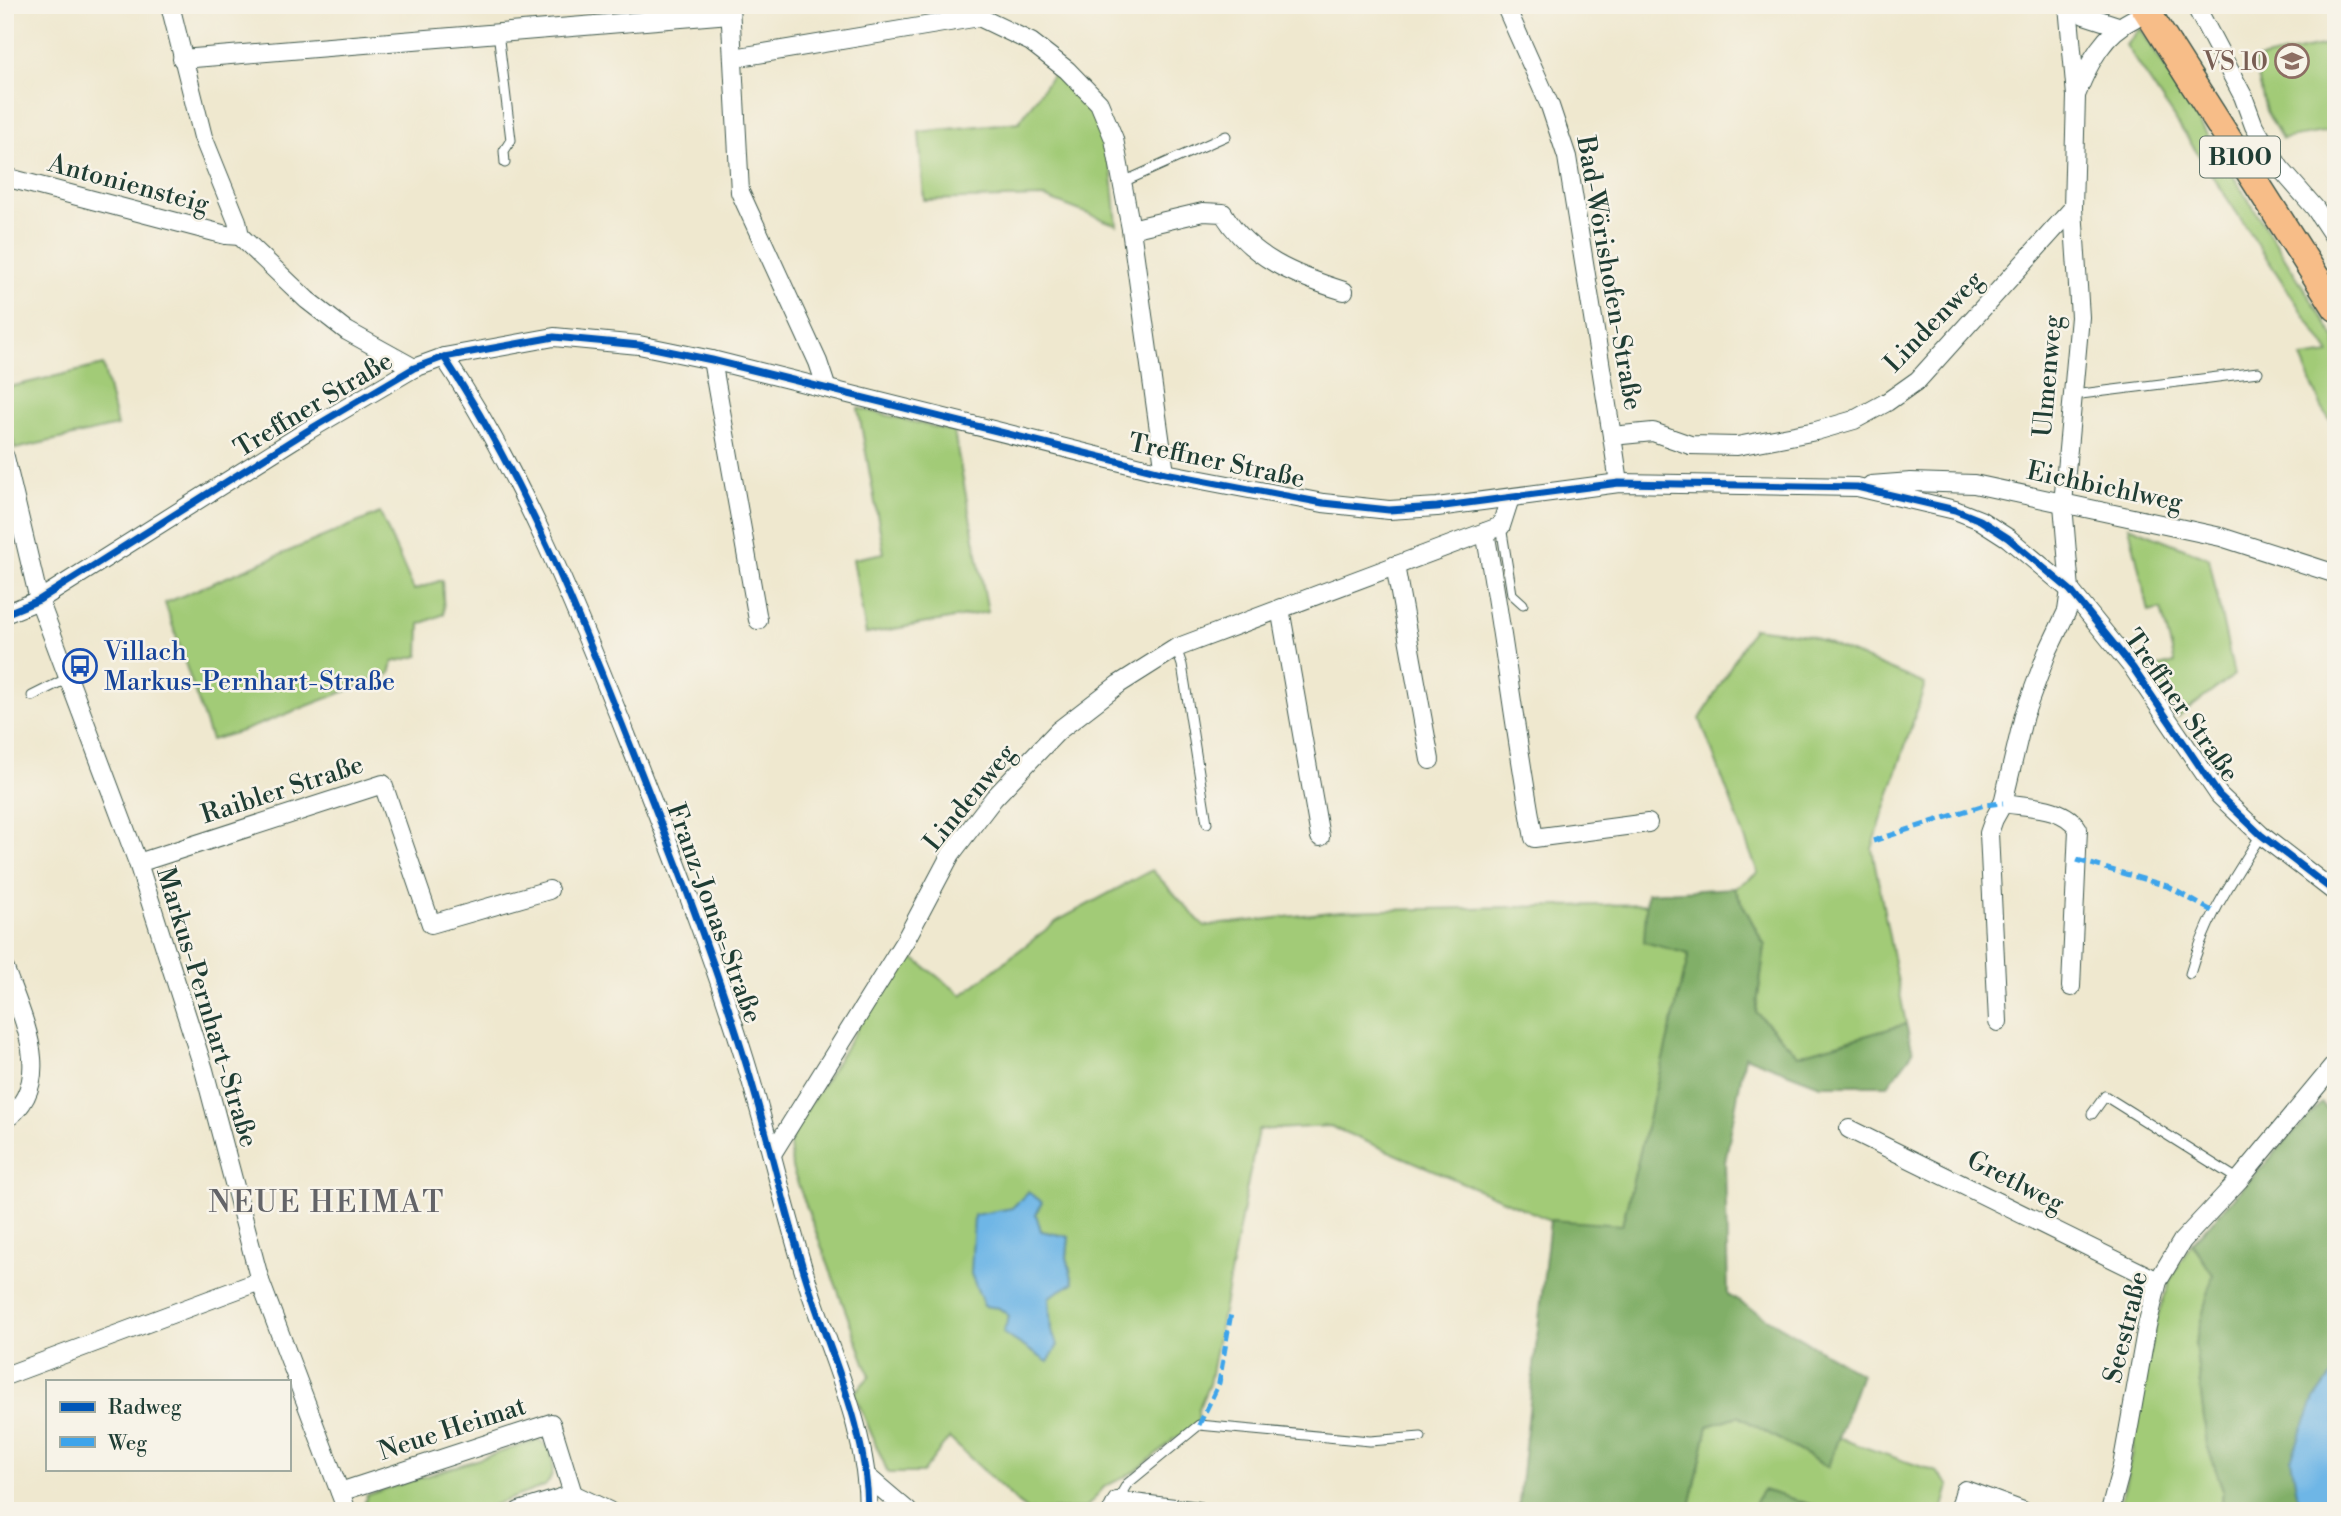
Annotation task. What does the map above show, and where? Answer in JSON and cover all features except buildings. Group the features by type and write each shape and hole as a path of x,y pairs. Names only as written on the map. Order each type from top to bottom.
{"main road":[{"name":"B100","path":"2139,12 2336,308"}],"street":[{"path":"170,5 204,137 237,221 240,236 307,300 347,331 414,368"},
{"name":"Bad-Wörishofen-Straße","path":"1505,5 1550,106 1567,157 1612,436"},
{"path":"2068,5 2076,96 2073,208"},
{"path":"2076,5 2084,15 2118,26"},
{"path":"2195,5 2243,96 2254,126 2280,168 2315,208 2336,240"},
{"path":"182,59 730,10 740,192 818,362 825,386"},
{"path":"2076,96 2086,69 2118,26 2139,12"},
{"path":"734,58 979,16 1031,42 1067,70 1099,103 1114,139 1131,229 1165,473"},
{"name":"Antoniensteig","path":"5,177 226,235 240,236"},
{"name":"Lindenweg","path":"1612,436 1653,432 1690,446 1737,446 1854,420 1888,402 1918,380 2073,208"},
{"name":"Ulmenweg","path":"2070,590 2063,504 2080,317 2073,208"},
{"path":"1131,229 1203,212 1223,213 1232,228 1263,257 1306,278 1344,290"},
{"name":"Treffner Straße","path":"5,614 38,600 307,431 414,368 444,357 554,337 639,345 712,360 825,386 1165,473 1323,503 1389,510 1510,498 1619,483 1857,486 1955,510 1980,520 2008,538 2070,590 2133,668 2219,794 2261,835 2336,892"},
{"name":"Franz-Jonas-Straße","path":"444,357 475,403 573,599 683,880 744,1056 806,1279 852,1407 868,1477 868,1511"},
{"path":"712,360 758,620"},
{"path":"1612,436 1619,483"},
{"name":"Markus-Pernhart-Straße","path":"5,457 38,600 138,863 204,1070 260,1280 347,1511"},
{"name":"Eichbichlweg","path":"1857,486 1911,482 1974,484 2221,537 2336,574"},
{"path":"1510,498 1493,529 1520,764 1534,838 1648,823"},
{"name":"Lindenweg","path":"772,1154 906,939 951,854 994,799 1058,731 1119,684 1176,648 1493,529"},
{"path":"1395,565 1430,760"},
{"path":"1998,1022 1989,833 1993,819 2003,803 2030,696 2067,611 2070,590"},
{"path":"1280,608 1320,837"},
{"name":"Raibler Straße","path":"138,863 383,784 431,924 549,890"},
{"path":"2003,803 2063,815 2073,821 2078,829 2071,987"},
{"path":"5,970 27,1029 34,1063 31,1090 19,1111 5,1120"},
{"name":"Seestraße","path":"2110,1511 2122,1466 2147,1325 2158,1281 2182,1241 2239,1180 2336,1063"},
{"name":"Gretlweg","path":"1849,1129 2158,1281"},
{"path":"5,1376 260,1280"},
{"name":"Neue Heimat","path":"340,1492 551,1423 572,1494"},
{"path":"868,1477 908,1511"},
{"path":"1959,1511 1965,1490 2023,1511"},
{"path":"519,1511 572,1494 610,1511"},
{"path":"1114,1506 1199,1511"}],"lane":[{"path":"498,32 511,140 504,151 506,163"},
{"path":"1123,182 1226,136"},
{"path":"2073,395 2258,372"},
{"path":"1493,529 1512,594 1523,604"},
{"path":"1176,648 1182,665 1207,823"},
{"path":"32,696 68,678"},
{"path":"2190,974 2201,934 2212,911 2261,835"},
{"path":"2092,1114 2105,1096 2239,1180"},
{"path":"1114,1506 1127,1484 1199,1425 1370,1441 1421,1437"}],"green space":[{"path":"2140,28 2336,339 2336,429 2322,408 2301,358 2330,354 2126,45"},
{"path":"2336,43 2336,130 2282,139 2266,111 2254,60"},
{"path":"1056,70 1088,106 1105,140 1117,225 1044,197 924,200 919,132 1019,122"},
{"path":"103,365 117,426 15,449 5,406 5,388"},
{"path":"858,408 954,432 988,612 866,634 853,559 884,553"},
{"path":"380,513 414,590 442,580 444,614 420,624 419,656 393,662 390,674 245,730 211,740 165,603"},
{"path":"2129,526 2209,558 2234,675 2178,717 2147,670 2175,663 2161,609 2149,612"},
{"path":"1753,628 1808,635 1925,684 1872,849 1906,1024 1799,1056 1756,1012 1765,946 1734,888 1758,873 1700,719"},
{"path":"1152,870 1204,926 1340,911 1647,904 1645,942 1689,954 1622,1226 1550,1220 1330,1126 1258,1130 1209,1384 1198,1410 1199,1425 1174,1439 1136,1471 1104,1487 1086,1508 1027,1511 949,1438 922,1473 888,1473 854,1393 870,1376 792,1168 790,1144 796,1127 905,952 962,995 1057,921","holes":["1028,1192 1041,1231 1069,1237 1067,1257 1073,1282 1049,1297 1051,1331 1057,1345 999,1308"]},
{"path":"1734,888 1765,946 1756,1012 1798,1055 1906,1024 1913,1052 1888,1085 1820,1085 1745,1056 1725,1162 1728,1295 1861,1374 1828,1467 1738,1416 1708,1426 1689,1511 1518,1511 1550,1220 1622,1225 1689,954 1644,942 1647,893"},
{"path":"2321,1103 2336,1117 2336,1370 2315,1399 2298,1497 2300,1511 2221,1511 2223,1490 2207,1445 2195,1343 2213,1275 2192,1243"},
{"path":"2192,1243 2214,1275 2195,1343 2207,1445 2223,1490 2221,1511 2118,1511 2161,1305 2174,1273"},
{"path":"1738,1416 1827,1467 1838,1438 1937,1472 1949,1486 1942,1511 1828,1511 1763,1490 1749,1511 1689,1511 1708,1426"},
{"path":"538,1440 548,1449 553,1461 552,1474 545,1486 477,1511 362,1511 367,1495"},
{"path":"1763,1490 1816,1506 1814,1511 1749,1511"}],"water":[{"path":"1028,1192 1042,1202 1036,1214 1041,1231 1069,1237 1067,1257 1073,1283 1049,1297 1051,1331 1058,1345 1048,1362 1003,1333 1009,1316 999,1308 984,1306 971,1274 974,1215 1012,1208"},
{"path":"2336,1370 2336,1511 2300,1511 2291,1459 2315,1399"}],"marked path":[{"path":"1873,841 1984,805 2003,803"},
{"path":"2077,860 2167,886 2212,911"},
{"path":"1199,1425 1219,1383 1231,1313"}],"cycle path":[{"path":"5,614 39,600 307,431 414,368 444,357 554,337 639,345 712,360 1165,473 1323,503 1389,510 1437,507 1619,483 1857,487 1955,510 1980,520 2008,538 2070,590 2133,668 2219,795 2261,835 2336,893"},
{"path":"444,357 499,449 547,545 609,692 690,898 744,1057 806,1278 855,1421 862,1451 868,1511"}],"place":[{"name":"VS 10","path":"2292,61"},
{"name":"Villach Markus-Pernhart-Straße","path":"80,666"}],"district":[{"name":"NEUE HEIMAT","path":"327,1202"}]}
